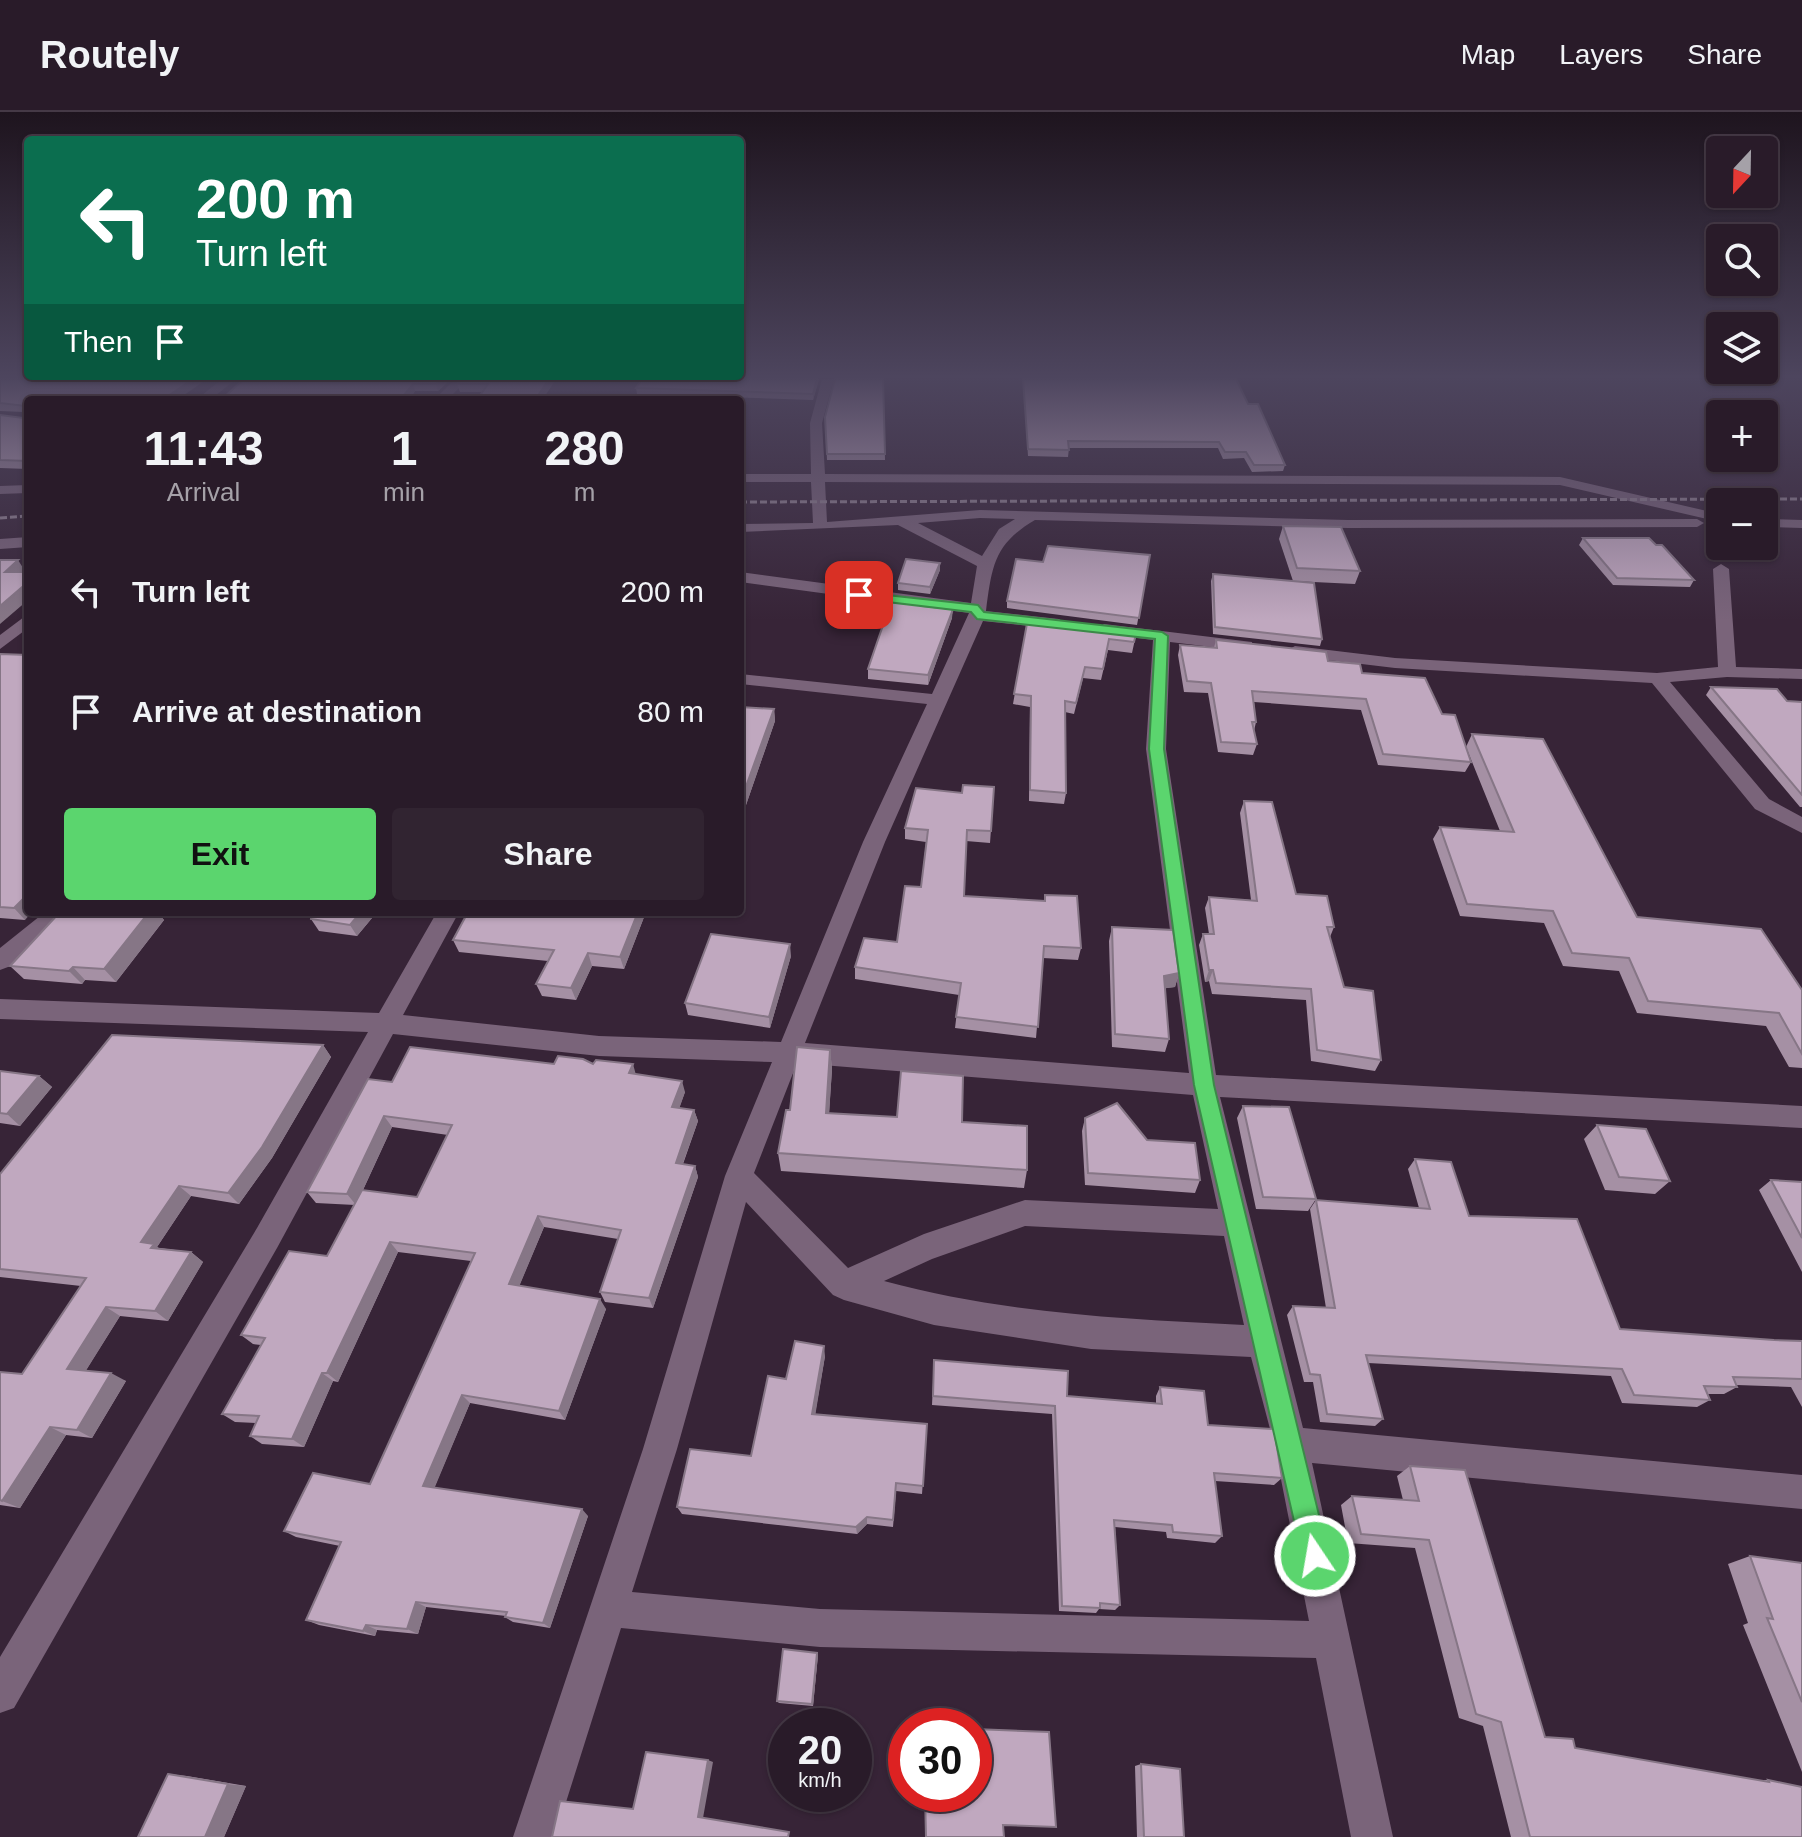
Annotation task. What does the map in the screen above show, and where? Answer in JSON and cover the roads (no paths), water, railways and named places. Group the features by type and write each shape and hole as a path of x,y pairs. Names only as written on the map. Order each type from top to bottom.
{"street":[{"path":"817,460 820,527"},
{"path":"744,478 1560,481 1706,517"},
{"path":"0,490 24,489"},
{"path":"534,1837 660,1449 739,1176 786,1052 816,989 874,842 978,612 985,564 1004,532 1035,514"},
{"path":"744,528 820,527 1035,514 1348,524 1706,520"},
{"path":"900,520 985,564"},
{"path":"1778,523 1802,524"},
{"path":"0,544 24,542"},
{"path":"1721,569 1727,672"},
{"path":"744,578 978,612 1395,663 1657,678 1727,672 1802,674"},
{"path":"0,644 24,623"},
{"path":"1162,636 1156,749 1204,1085 1263,1342 1291,1444 1372,1837"},
{"path":"1657,678 1762,804 1802,826"},
{"path":"744,679 938,700"},
{"path":"0,961 55,916"},
{"path":"0,1694 267,1238 446,916"},
{"path":"0,1009 385,1023 599,1046 786,1052 1204,1085 1802,1117"},
{"path":"112,1036 131,1013"},
{"path":"739,1176 844,1285 934,1310 1091,1333 1263,1342"},
{"path":"844,1285 924,1248 1025,1213 1235,1223"},
{"path":"1291,1444 1802,1492"},
{"path":"609,1608 820,1628 1333,1640"}],"railway":[{"path":"744,502 1802,499"},
{"path":"0,518 24,516"}]}
